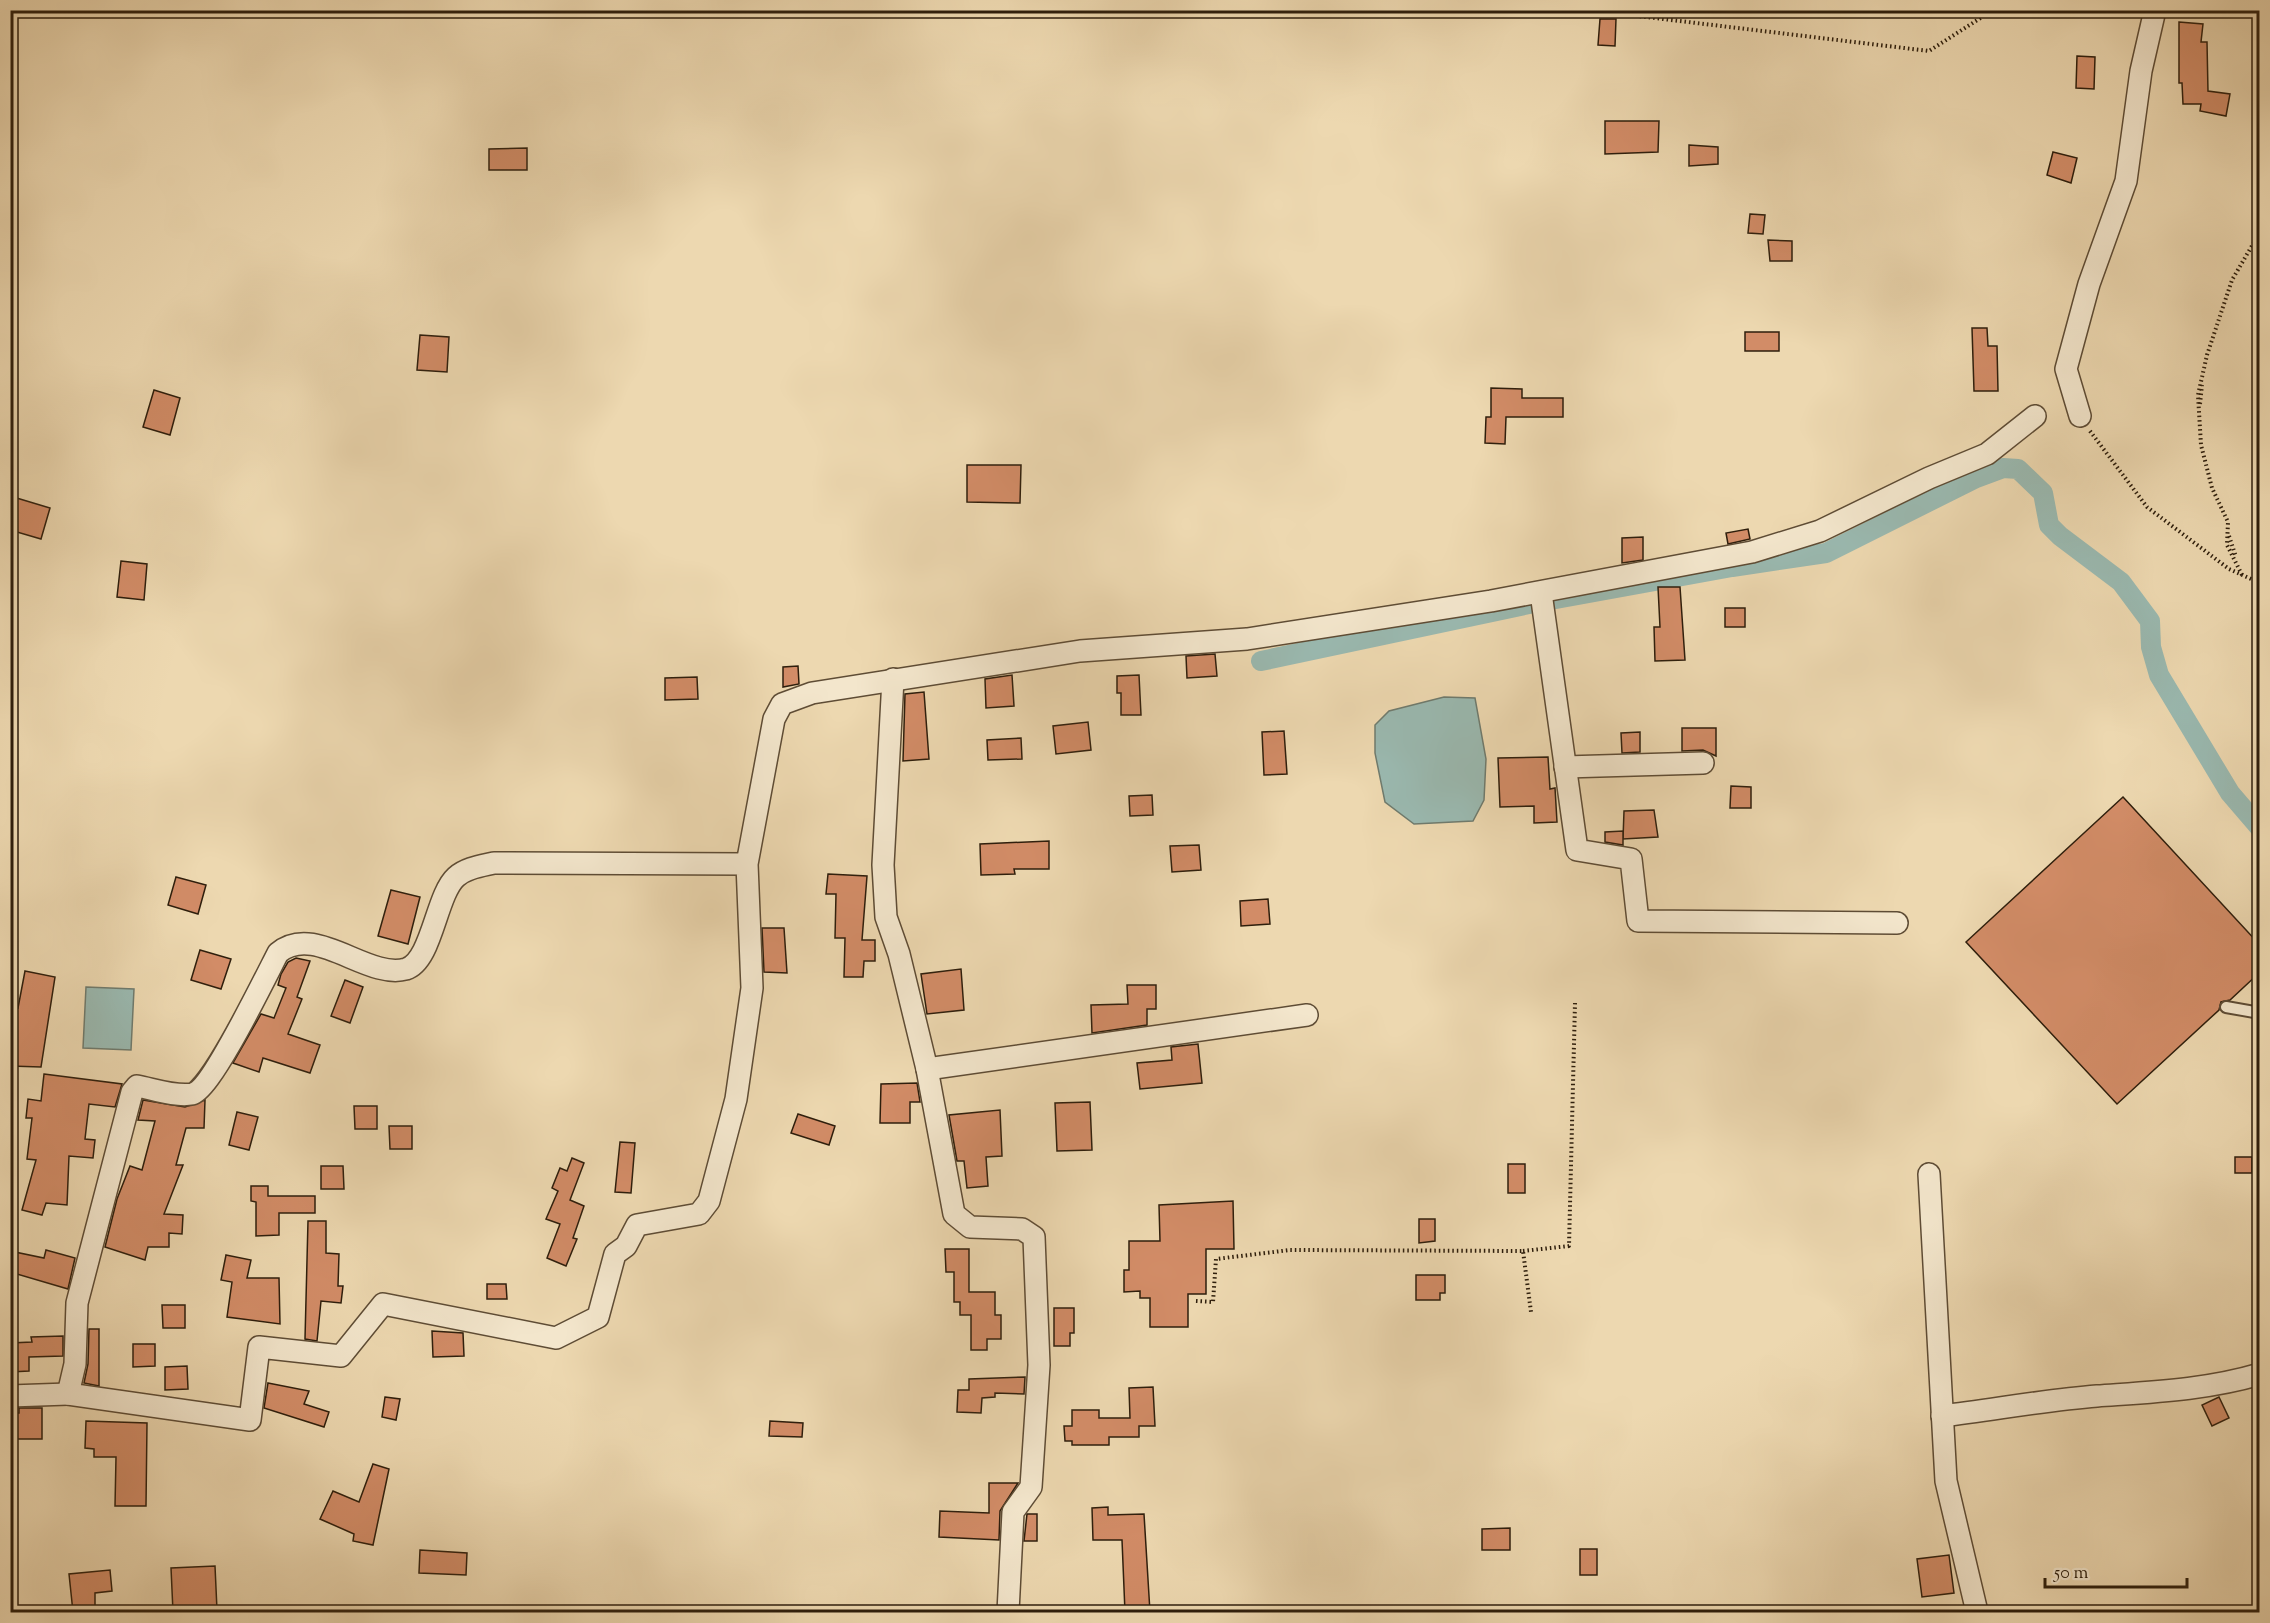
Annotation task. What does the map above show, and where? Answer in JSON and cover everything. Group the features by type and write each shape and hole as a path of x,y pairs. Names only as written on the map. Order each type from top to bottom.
{"street":[{"path":"2080,416 2066,369 2089,284 2126,180 2141,71 2155,10"},
{"path":"10,1395 68,1394 250,1420 259,1347 341,1356 383,1304 556,1338 598,1317 615,1254 626,1246 637,1225 699,1214 709,1201 736,1099 752,988 747,864 774,719 782,704 812,693 1080,651 1247,639 1491,601 1752,552 1820,531 1929,478 1986,454 2035,416"},
{"path":"1541,593 1546,643 1577,850 1631,859 1638,921 1897,923"},
{"path":"893,679 883,865 886,917 899,954 927,1069 954,1214 970,1227 1022,1229 1034,1237 1039,1365 1031,1487 1013,1512 1008,1612"},
{"path":"1564,767 1703,763"},
{"path":"68,1394 75,1364 77,1303 132,1092 137,1086 191,1094 200,1090 219,1064 278,953 287,946 300,944 321,947 388,970 407,969 420,958 454,878 469,869 494,863 747,864"},
{"path":"927,1069 1307,1015"},
{"path":"1929,1174 1946,1481 1977,1612"},
{"path":"1942,1416 2042,1402 2157,1393 2226,1384 2259,1374"}],"lane":[{"path":"2226,1007 2259,1013"}],"path":[{"path":"1613,13 1929,51 1993,10"},
{"path":"2242,575 2227,544 2228,522 2212,488 2200,445 2198,395 2207,355 2232,280 2259,232"},
{"path":"2080,416 2127,484 2147,507 2195,546 2259,583"},
{"path":"1196,1301 1212,1302 1216,1259 1290,1250 1523,1251 1569,1246 1575,1003"},
{"path":"1523,1251 1532,1312"}],"water":[{"path":"1444,697 1475,698 1486,759 1484,800 1473,821 1414,824 1385,802 1375,753 1375,725 1389,711"},
{"path":"86,987 134,989 131,1050 83,1048"}],"building":[{"path":"1600,19 1616,19 1615,46 1598,45"},
{"path":"2179,22 2203,24 2201,42 2207,42 2208,91 2230,94 2226,116 2200,111 2201,104 2183,104 2182,83 2179,83"},
{"path":"2077,56 2095,57 2094,89 2076,88"},
{"path":"1605,121 1659,121 1658,152 1605,154"},
{"path":"1689,145 1718,147 1718,164 1689,166"},
{"path":"527,148 527,170 489,170 489,149"},
{"path":"2053,152 2077,158 2071,183 2047,175"},
{"path":"1750,214 1765,215 1763,234 1748,233"},
{"path":"1768,240 1792,241 1792,261 1770,261"},
{"path":"1972,328 1987,328 1988,346 1997,346 1998,391 1974,391"},
{"path":"1745,332 1779,332 1779,351 1745,351"},
{"path":"420,335 449,337 447,372 417,370"},
{"path":"1491,388 1522,389 1522,398 1563,398 1563,417 1506,417 1505,444 1485,443 1486,417 1491,417"},
{"path":"154,390 180,398 170,435 143,427"},
{"path":"967,465 1021,465 1020,503 967,502"},
{"path":"10,496 50,508 41,539 10,530"},
{"path":"1748,529 1750,539 1728,544 1726,533"},
{"path":"1643,537 1643,560 1622,563 1622,538"},
{"path":"121,561 147,564 144,600 117,597"},
{"path":"1658,587 1680,587 1685,660 1655,661 1654,627 1660,627"},
{"path":"1725,608 1745,608 1745,627 1725,627"},
{"path":"1215,654 1217,676 1187,678 1186,656"},
{"path":"798,666 799,684 783,687 783,667"},
{"path":"1012,675 1014,706 986,708 985,679"},
{"path":"1139,675 1141,715 1121,715 1121,693 1117,693 1117,676"},
{"path":"697,677 698,699 665,700 665,678"},
{"path":"924,692 929,759 903,761 905,694"},
{"path":"1088,722 1091,750 1056,754 1053,726"},
{"path":"1682,728 1716,728 1716,756 1703,750 1682,751"},
{"path":"1284,731 1287,774 1264,775 1262,732"},
{"path":"1640,732 1640,752 1622,753 1621,733"},
{"path":"1021,738 1022,759 988,760 987,740"},
{"path":"1548,757 1550,789 1555,788 1557,822 1534,823 1534,806 1500,807 1498,758"},
{"path":"1731,786 1751,787 1751,808 1730,808"},
{"path":"1152,795 1153,815 1130,816 1129,796"},
{"path":"2123,797 2259,944 2259,973 2230,1000 2221,1002 2219,1010 2117,1104 1966,942"},
{"path":"1654,810 1658,837 1623,839 1624,811"},
{"path":"1623,831 1623,845 1605,842 1605,832"},
{"path":"1049,841 1049,869 1014,869 1015,874 981,875 980,844"},
{"path":"1199,845 1201,870 1172,872 1170,846"},
{"path":"828,874 867,876 862,940 875,940 875,961 864,961 863,977 844,977 845,938 835,938 836,894 826,894"},
{"path":"176,877 206,885 198,914 168,905"},
{"path":"391,890 420,897 408,944 378,936"},
{"path":"1268,899 1270,924 1241,926 1240,901"},
{"path":"762,928 784,928 787,973 764,972"},
{"path":"200,950 231,959 221,989 191,980"},
{"path":"296,958 310,961 297,997 302,999 288,1034 320,1045 310,1073 263,1058 259,1072 233,1063 261,1014 274,1018 286,988 278,985 281,974 288,962"},
{"path":"961,969 964,1010 927,1014 921,974"},
{"path":"25,971 55,977 41,1067 10,1066 10,1006 18,1008"},
{"path":"345,980 363,987 350,1023 331,1016"},
{"path":"1127,985 1156,985 1156,1009 1147,1009 1147,1025 1092,1033 1091,1005 1128,1004"},
{"path":"1198,1044 1202,1083 1140,1089 1137,1063 1172,1060 1171,1047"},
{"path":"44,1074 122,1084 115,1107 89,1104 85,1139 95,1140 93,1158 69,1156 67,1205 46,1203 42,1215 22,1210 36,1160 27,1159 32,1118 26,1118 28,1099 41,1101"},
{"path":"917,1083 920,1102 910,1102 910,1123 880,1123 881,1084"},
{"path":"143,1100 185,1107 205,1100 204,1128 186,1128 176,1165 183,1165 164,1214 183,1215 182,1234 169,1233 169,1247 148,1247 145,1260 105,1247 117,1199 130,1166 142,1170 155,1121 138,1120"},
{"path":"1090,1102 1092,1150 1057,1151 1055,1103"},
{"path":"354,1106 377,1106 377,1129 355,1129"},
{"path":"1000,1110 1002,1156 986,1157 988,1186 967,1188 964,1161 957,1161 949,1115"},
{"path":"237,1112 258,1117 249,1150 229,1145"},
{"path":"798,1114 835,1126 829,1145 791,1133"},
{"path":"389,1126 412,1126 412,1149 390,1149"},
{"path":"620,1142 635,1143 631,1193 615,1192"},
{"path":"2235,1157 2252,1157 2252,1173 2235,1173"},
{"path":"572,1158 584,1163 570,1200 584,1206 573,1238 577,1239 566,1266 547,1258 560,1224 546,1219 558,1191 552,1188 560,1168 567,1171"},
{"path":"1508,1164 1525,1164 1525,1193 1508,1193"},
{"path":"321,1166 343,1166 344,1189 321,1189"},
{"path":"251,1186 268,1186 268,1196 315,1196 315,1213 279,1213 279,1235 256,1236 256,1202 251,1201"},
{"path":"1233,1201 1234,1249 1206,1249 1206,1294 1188,1294 1188,1327 1150,1327 1150,1298 1140,1298 1140,1291 1124,1292 1124,1270 1129,1270 1129,1241 1160,1241 1159,1205"},
{"path":"1419,1219 1435,1219 1435,1241 1419,1243"},
{"path":"308,1221 326,1221 326,1253 339,1254 338,1286 343,1286 341,1303 321,1301 317,1341 305,1339"},
{"path":"945,1249 969,1249 969,1292 995,1292 995,1315 1001,1315 1001,1339 987,1339 987,1350 971,1350 971,1315 960,1315 960,1302 954,1302 954,1272 946,1272"},
{"path":"46,1250 75,1258 68,1289 10,1272 10,1251 44,1258"},
{"path":"226,1255 251,1260 247,1278 279,1278 280,1324 227,1317 232,1282 221,1280"},
{"path":"1416,1275 1445,1275 1445,1293 1440,1293 1440,1300 1416,1300"},
{"path":"487,1284 506,1284 507,1299 487,1299"},
{"path":"162,1305 185,1305 185,1328 163,1328"},
{"path":"1054,1308 1074,1308 1074,1333 1070,1333 1070,1346 1054,1346"},
{"path":"89,1329 99,1329 99,1386 84,1383 88,1364"},
{"path":"432,1331 463,1333 464,1356 433,1357"},
{"path":"63,1336 63,1356 29,1357 29,1371 10,1372 10,1343 32,1342 31,1337"},
{"path":"133,1344 155,1344 155,1366 133,1367"},
{"path":"187,1366 188,1389 165,1390 165,1367"},
{"path":"1025,1377 1024,1394 995,1393 995,1397 982,1398 981,1413 957,1412 958,1390 969,1390 969,1379"},
{"path":"268,1383 309,1391 304,1404 329,1412 324,1427 264,1408"},
{"path":"1153,1387 1155,1426 1139,1426 1139,1437 1109,1437 1109,1445 1072,1445 1072,1441 1065,1441 1064,1426 1072,1426 1072,1410 1099,1410 1099,1418 1130,1418 1129,1388"},
{"path":"385,1397 400,1399 396,1420 382,1417"},
{"path":"2219,1397 2229,1418 2212,1426 2202,1405"},
{"path":"19,1408 42,1408 42,1439 10,1439 10,1413 19,1413"},
{"path":"86,1421 147,1423 146,1506 115,1506 116,1457 94,1457 94,1449 85,1448"},
{"path":"770,1421 803,1423 802,1437 769,1436"},
{"path":"373,1464 389,1469 373,1545 353,1541 354,1534 320,1519 333,1491 359,1502"},
{"path":"989,1483 1018,1483 1000,1511 999,1540 939,1537 940,1511 989,1513"},
{"path":"1108,1507 1108,1515 1144,1514 1150,1612 1125,1612 1122,1540 1093,1540 1092,1508"},
{"path":"1027,1514 1037,1514 1037,1541 1024,1541"},
{"path":"1510,1528 1510,1550 1482,1550 1482,1529"},
{"path":"1580,1549 1597,1549 1597,1575 1580,1575"},
{"path":"420,1550 467,1553 466,1575 419,1573"},
{"path":"1949,1555 1954,1593 1922,1597 1917,1559"},
{"path":"215,1566 217,1610 173,1612 171,1568"},
{"path":"110,1570 112,1591 95,1593 95,1612 73,1612 69,1574"}],"waterway":[{"path":"1261,661 1534,603 1732,567 1826,553 1976,478 2003,468 2018,469 2043,493 2049,525 2121,582 2150,621 2151,647 2159,675 2230,793 2260,828"}]}
